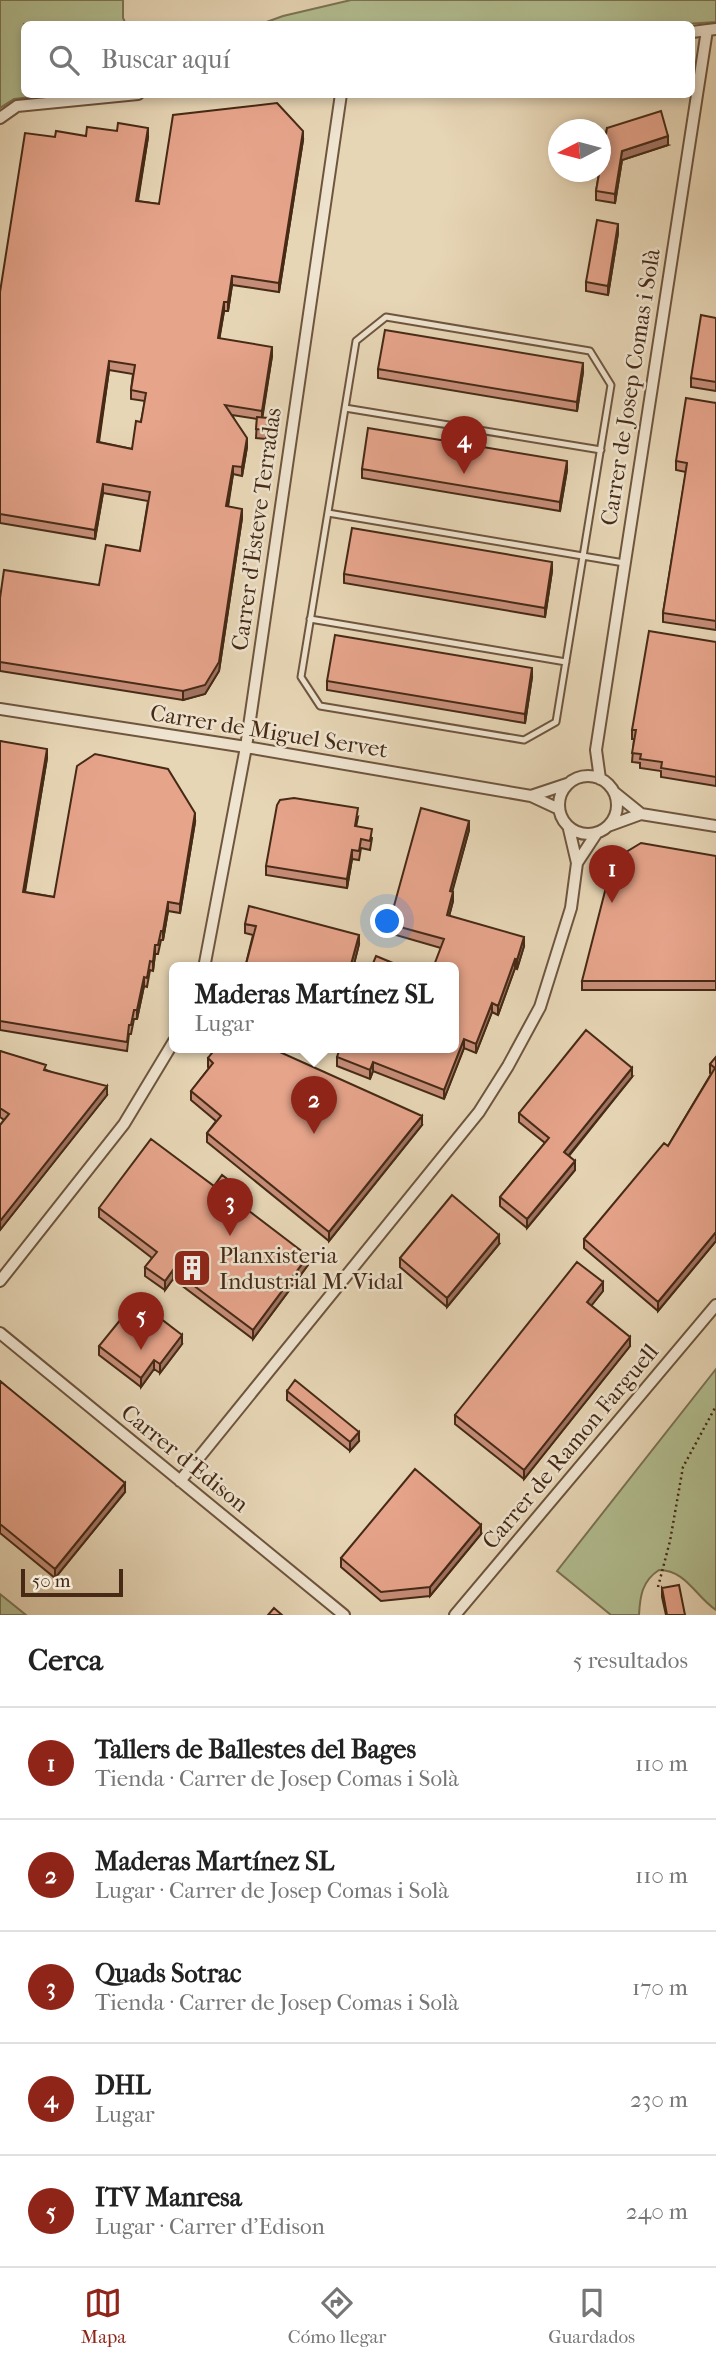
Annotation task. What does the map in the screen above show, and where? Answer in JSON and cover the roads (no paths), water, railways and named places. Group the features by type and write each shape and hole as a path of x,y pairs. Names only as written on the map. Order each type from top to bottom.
{"street":[{"name":"Carrer de Josep Comas i Solà","path":"600,779 596,750 624,563 712,30"},
{"path":"0,118 17,106 98,98"},
{"name":"Carrer d'Esteve Terradas","path":"205,962 246,747 340,98"},
{"name":"Carrer de Miguel Servet","path":"0,709 246,747 531,796 559,810"},
{"name":"Carrer de Josep Comas i Solà","path":"583,776 596,750"},
{"path":"596,834 582,835 569,829 559,810 560,796 567,785 583,776 600,779 641,814"},
{"name":"Carrer de Miguel Servet","path":"531,796 567,785"},
{"path":"608,826 617,810 614,792"},
{"path":"180,1481 479,1112 540,1007 571,908 578,863 596,834 608,826 641,814 716,826"},
{"path":"569,829 578,863"},
{"path":"0,1281 124,1124 169,1049"},
{"name":"Carrer de Ramon Farguell","path":"456,1615 716,1304"},
{"name":"Carrer d'Edison","path":"0,1333 344,1615"}],"lane":[{"path":"387,317 590,351 611,385 556,722 524,740 320,706 301,677 345,408 356,341 387,317"},
{"path":"345,408 601,450"},
{"path":"328,513 624,563"},
{"path":"310,619 566,662"}],"place":[{"name":"DHL","path":"464,474"},
{"name":"Tallers de Ballestes del Bages","path":"612,903"},
{"name":"Maderas Martínez SL","path":"314,1134"},
{"name":"Quads Sotrac","path":"230,1236"},
{"name":"Planxisteria Industrial M. Vidal","path":"192,1268"},
{"name":"ITV Manresa","path":"141,1350"}]}
